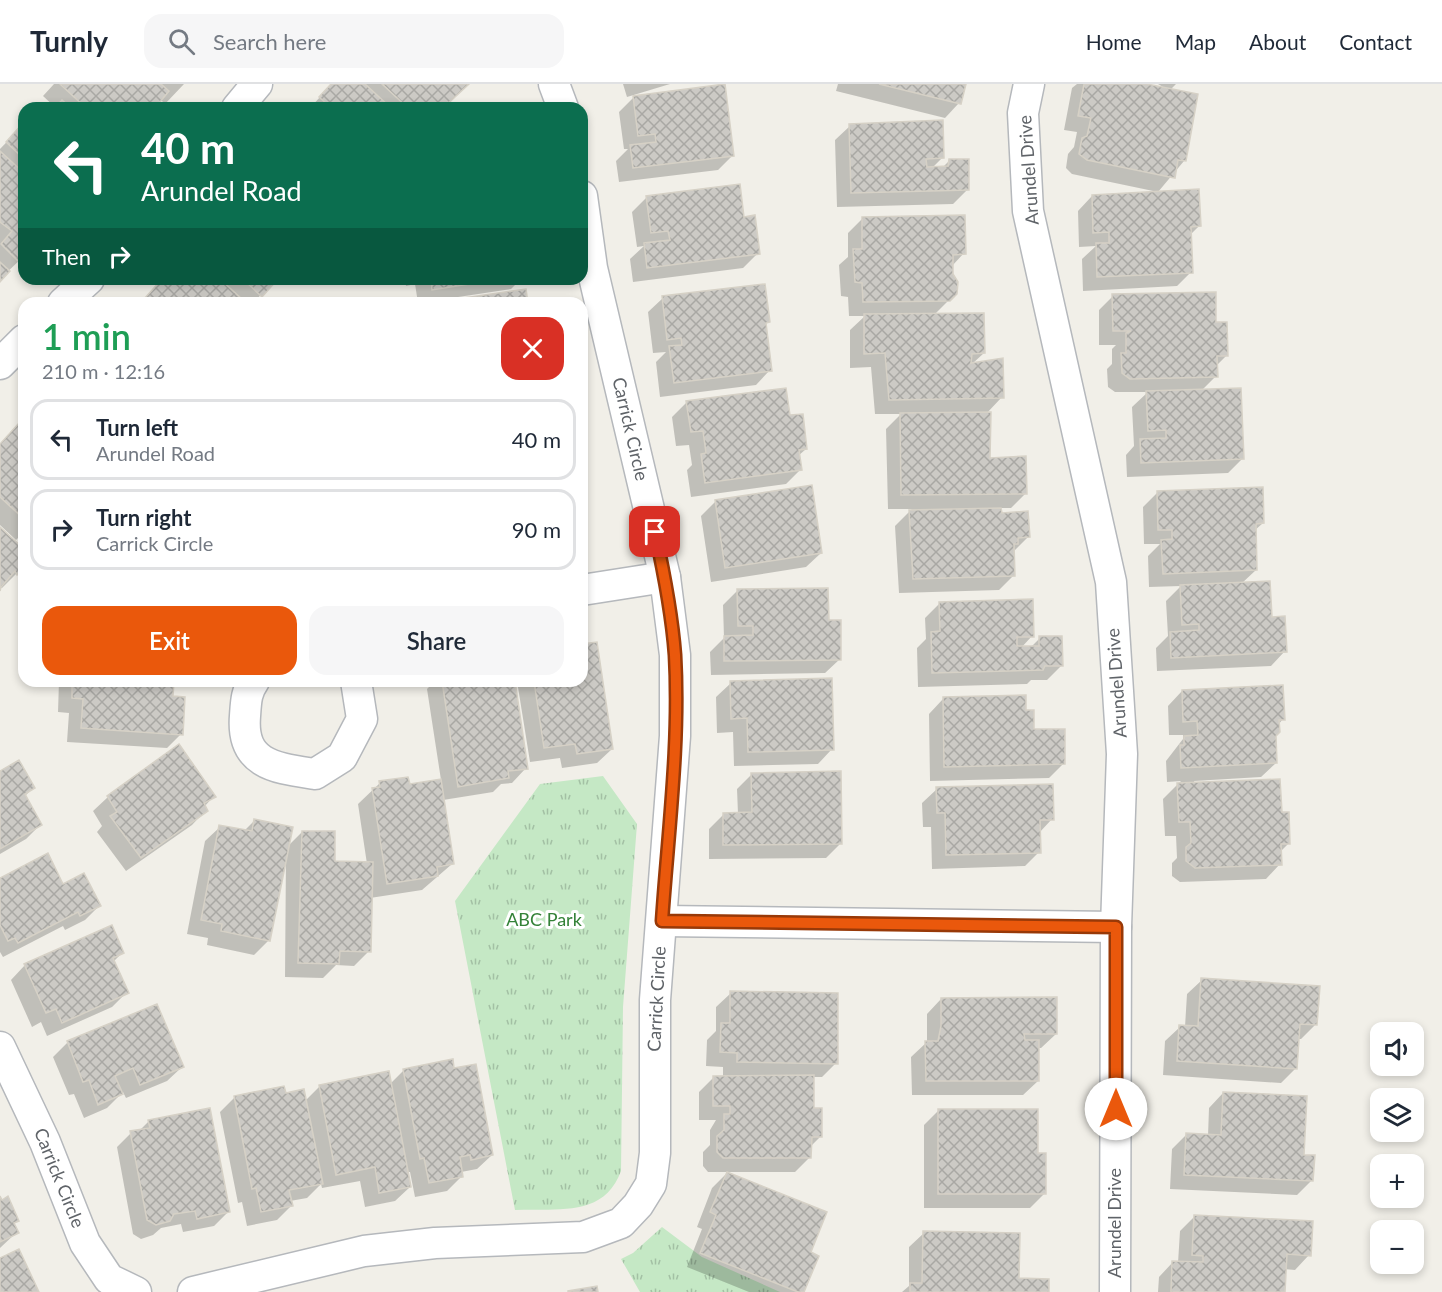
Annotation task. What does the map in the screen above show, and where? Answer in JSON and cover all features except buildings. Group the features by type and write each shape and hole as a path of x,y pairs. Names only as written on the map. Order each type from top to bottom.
{"street":[{"path":"242,102 257,84"},
{"path":"554,84 561,102"},
{"name":"Arundel Drive","path":"1029,84 1023,113 1028,211 1111,582 1122,754 1116,927 1115,1292"},
{"name":"Carrick Circle","path":"194,1292 364,1251 435,1244 583,1237 621,1223 638,1205 651,1184 655,1153 654,1041 675,725 675,655 665,577 592,268 588,239"},
{"path":"70,297 82,285"},
{"path":"0,364 18,346"},
{"path":"588,589 665,577"},
{"path":"250,687 244,730 252,753 274,768 315,774 342,758 362,719 357,687"},
{"path":"662,921 1116,927"},
{"name":"Carrick Circle","path":"0,1047 45,1142 86,1243 109,1279 136,1292"}],"green space":[{"name":"ABC Park","path":"603,776 637,824 623,1007 621,1171 613,1186 603,1197 591,1203 563,1209 515,1210 455,901 540,784"},
{"path":"662,1227 702,1257 780,1292 640,1292 621,1259 633,1253"}],"route":[{"path":"655,532 665,577 675,655 675,736 662,921 1116,927 1116,1109"}]}
